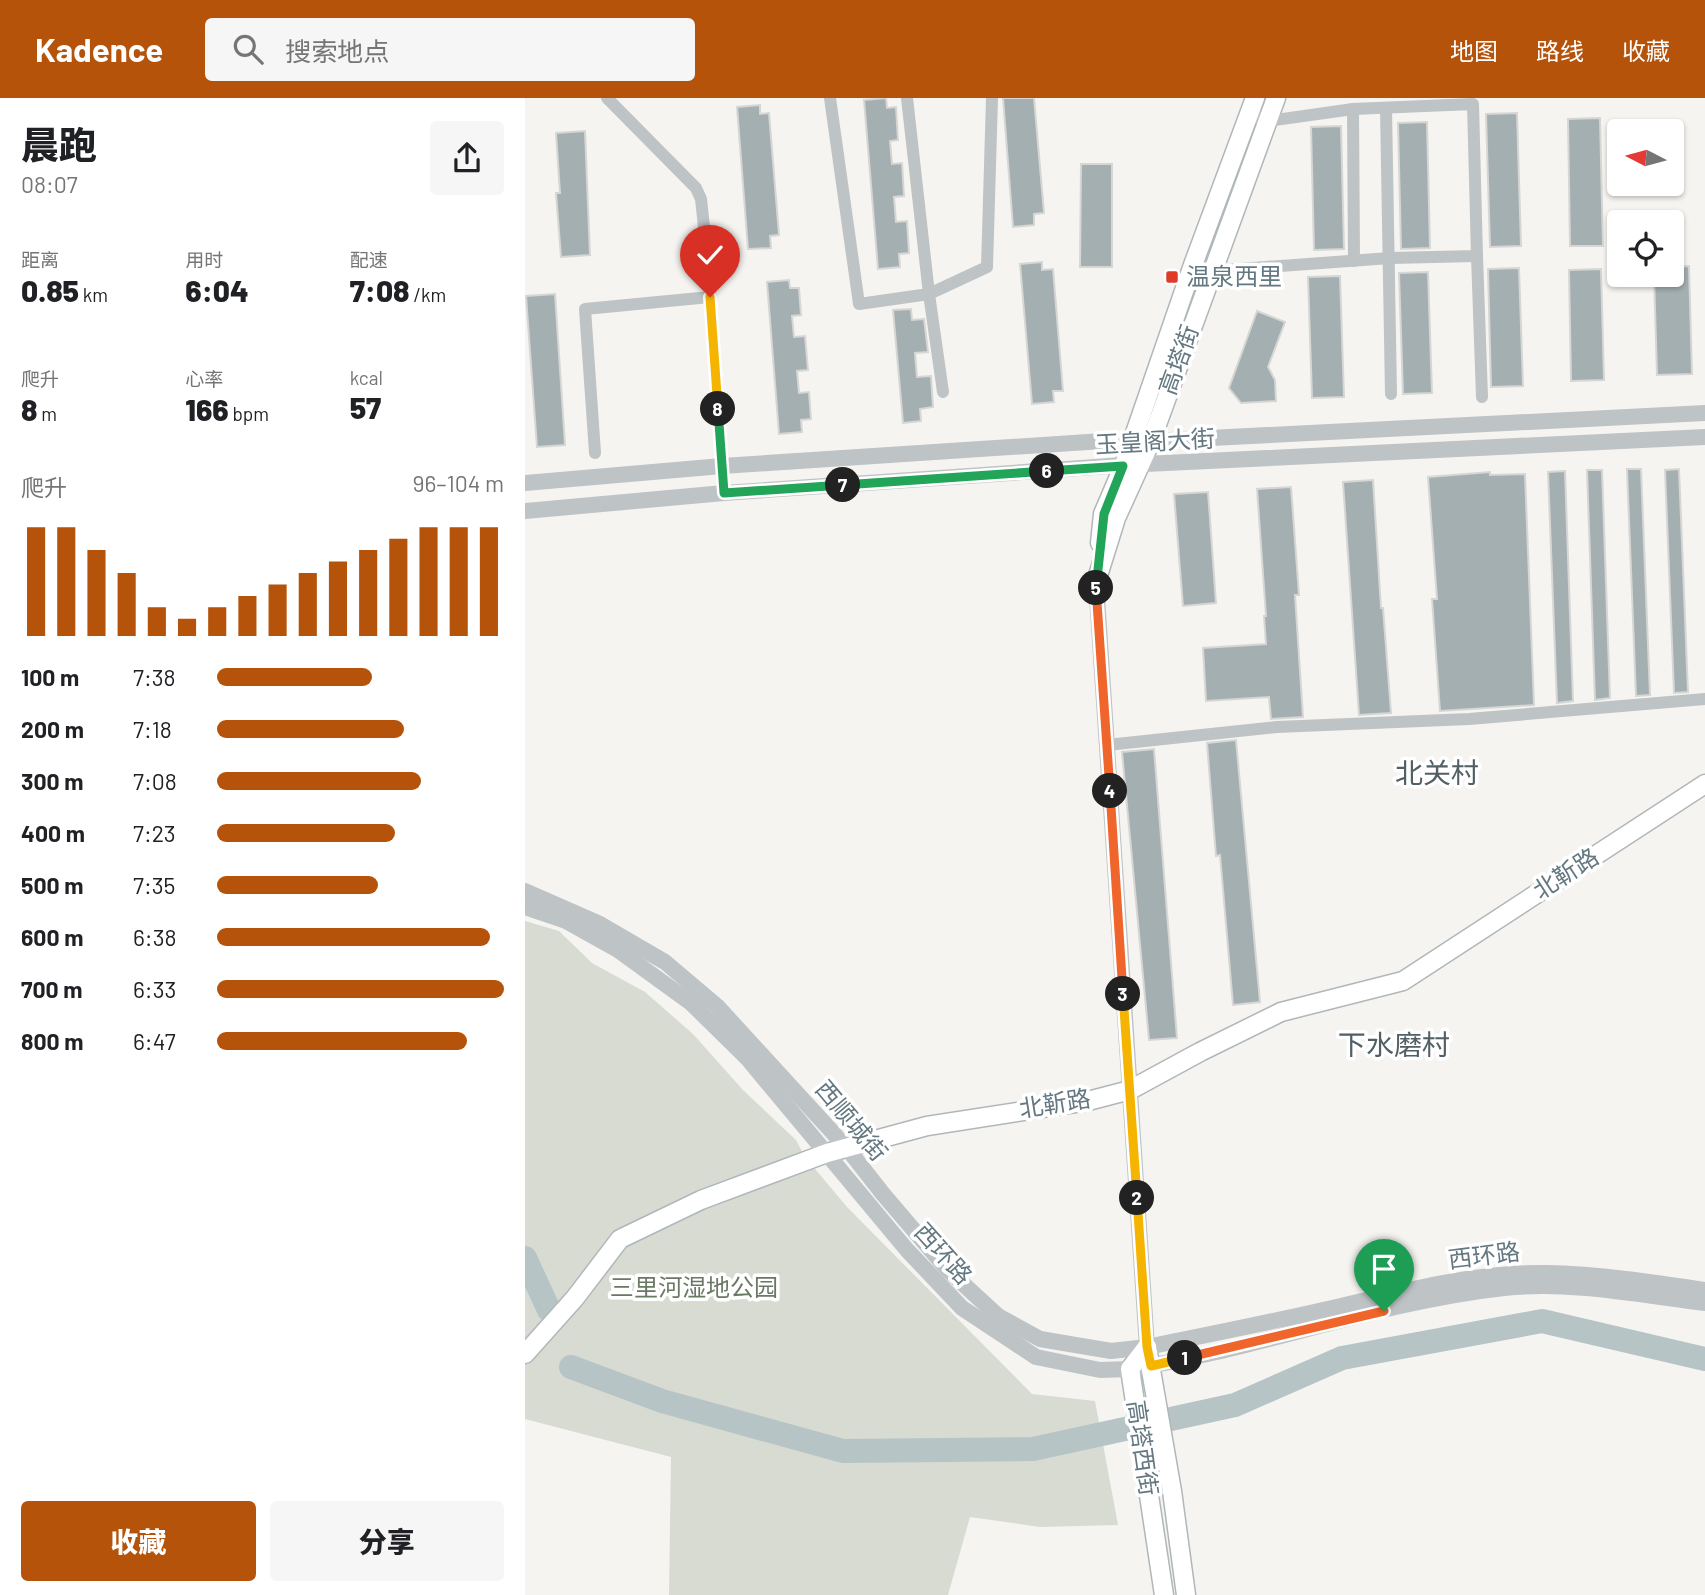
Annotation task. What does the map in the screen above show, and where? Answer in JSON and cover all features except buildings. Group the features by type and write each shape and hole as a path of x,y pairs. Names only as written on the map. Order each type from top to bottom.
{"main road":[{"name":"高塔街","path":"1096,582 1104,514 1132,466 1211,271 1276,98"},
{"name":"高塔街","path":"1142,440 1193,265 1252,106"},
{"name":"北靳路","path":"525,1354 575,1298 620,1239 701,1200 827,1153 927,1126 1088,1101 1130,1090 1281,1012 1403,981 1705,784"},
{"name":"高塔西街","path":"1147,1347 1172,1491 1186,1595"},
{"name":"高塔西街","path":"1147,1347 1130,1369 1164,1595"}],"street":[{"path":"607,98 696,188 701,199 724,493"},
{"path":"830,98 859,304 929,294 987,267 992,98"},
{"path":"907,98 943,393"},
{"path":"1252,106 1268,121 1353,109 1473,104 1482,397"},
{"path":"1386,108 1391,394"},
{"path":"1353,109 1354,261"},
{"path":"1193,265 1211,271 1390,258 1478,256"},
{"path":"595,453 585,309 710,297"},
{"name":"玉皇阁大街","path":"525,484 722,466 1142,440 1705,412"},
{"name":"玉皇阁大街","path":"525,511 724,493 1132,466 1705,437"},
{"name":"高塔街","path":"1096,582 1147,1347"},
{"path":"1107,745 1277,727 1469,719 1705,699"},
{"name":"西顺城街","path":"525,891 598,923 665,962 717,1006 847,1148 947,1269 997,1316 1039,1339 1111,1351 1147,1347"},
{"name":"西顺城街","path":"525,906 566,921 618,950 691,1003 747,1058 827,1153"},
{"name":"西环路","path":"827,1153 907,1250 962,1308 1036,1357 1100,1370 1151,1366 1384,1311 1505,1288 1539,1286 1705,1303"},
{"name":"西环路","path":"1147,1347 1418,1288 1494,1276 1545,1273 1594,1276 1705,1290"}],"green space":[{"name":"三里河湿地公园","path":"525,921 559,931 592,963 645,992 693,1034 743,1090 796,1140 805,1157 847,1207 1032,1394 1095,1401 1118,1525 1040,1527 970,1517 948,1595 669,1595 671,1457 525,1419"}],"waterway":[{"path":"525,1258 549,1310"},
{"path":"571,1367 662,1401 843,1451 1033,1449 1235,1405 1342,1358 1542,1321 1705,1359"}],"place":[{"name":"温泉西里","path":"1172,277"}],"district":[{"name":"北关村","path":"1437,773"},
{"name":"下水磨村","path":"1394,1045"}],"route":[{"path":"710,297 724,493 1123,466 1104,514 1096,582 1147,1347 1151,1366 1384,1311"}]}
